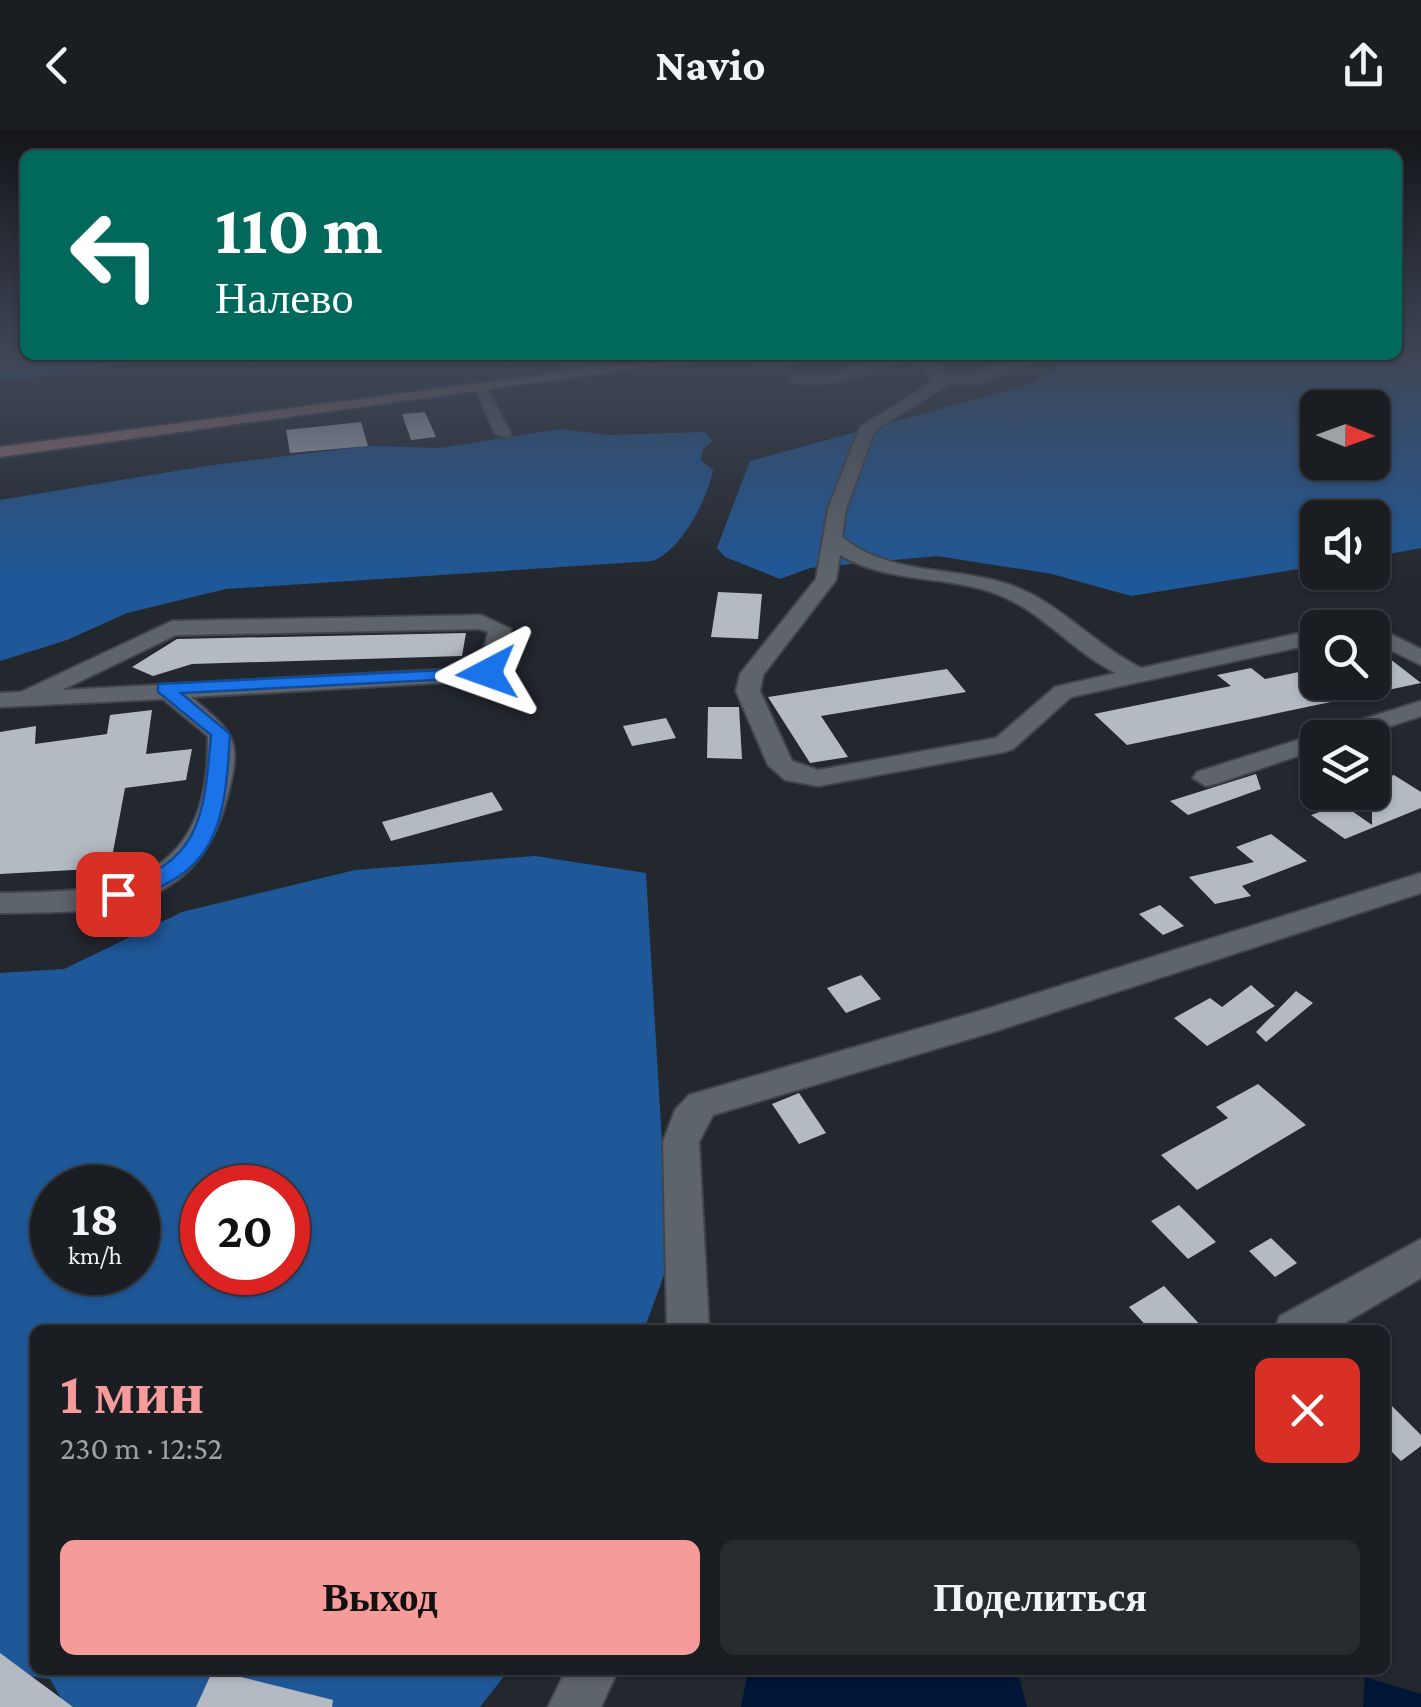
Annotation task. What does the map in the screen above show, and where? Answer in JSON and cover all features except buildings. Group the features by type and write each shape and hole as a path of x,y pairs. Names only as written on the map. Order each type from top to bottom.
{"main road":[{"path":"0,452 138,434"}],"street":[{"path":"866,434 837,509 826,580 752,674 748,691 780,764 794,774 818,778 1004,744 1062,692 1300,640"},
{"path":"832,538 847,552 884,566 966,580 1030,600 1053,613 1088,650 1135,674"},
{"path":"826,580 884,566"},
{"path":"0,700 164,688 479,675 492,670 500,629 482,622 172,628 30,696"},
{"path":"1390,642 1421,658"},
{"path":"0,903 118,894 153,885 178,868 196,848 216,796 220,734 164,688"},
{"path":"1385,720 1421,708"},
{"path":"1206,778 1300,747"},
{"path":"688,1325 681,1142 688,1120 700,1106 984,1022 1421,883"},
{"path":"1304,1325 1421,1257"},
{"path":"574,1707 590,1675"}],"shaded area":[{"path":"532,434 706,434 713,441 703,449 701,460 713,470 692,522 673,546 653,561 226,589 127,613 67,640 0,661 0,500 206,466 368,446 440,448"},
{"path":"850,434 1300,434 1300,480 1390,480 1390,434 1421,434 1421,548 1390,554 1390,500 1300,500 1300,569 1131,596 1052,574 937,556 810,568 780,579 725,557 717,548 750,461"},
{"path":"535,856 646,873 669,1261 646,1325 30,1325 30,1675 505,1675 480,1707 66,1707 50,1679 0,1672 0,973 64,969 182,912 355,870"},
{"path":"747,1675 1018,1675 1027,1707 741,1707"},
{"path":"1365,1677 1421,1694 1421,1707 1363,1707"}],"route":[{"path":"118,894 153,885 178,868 196,848 216,796 220,734 164,688 487,673"}]}
